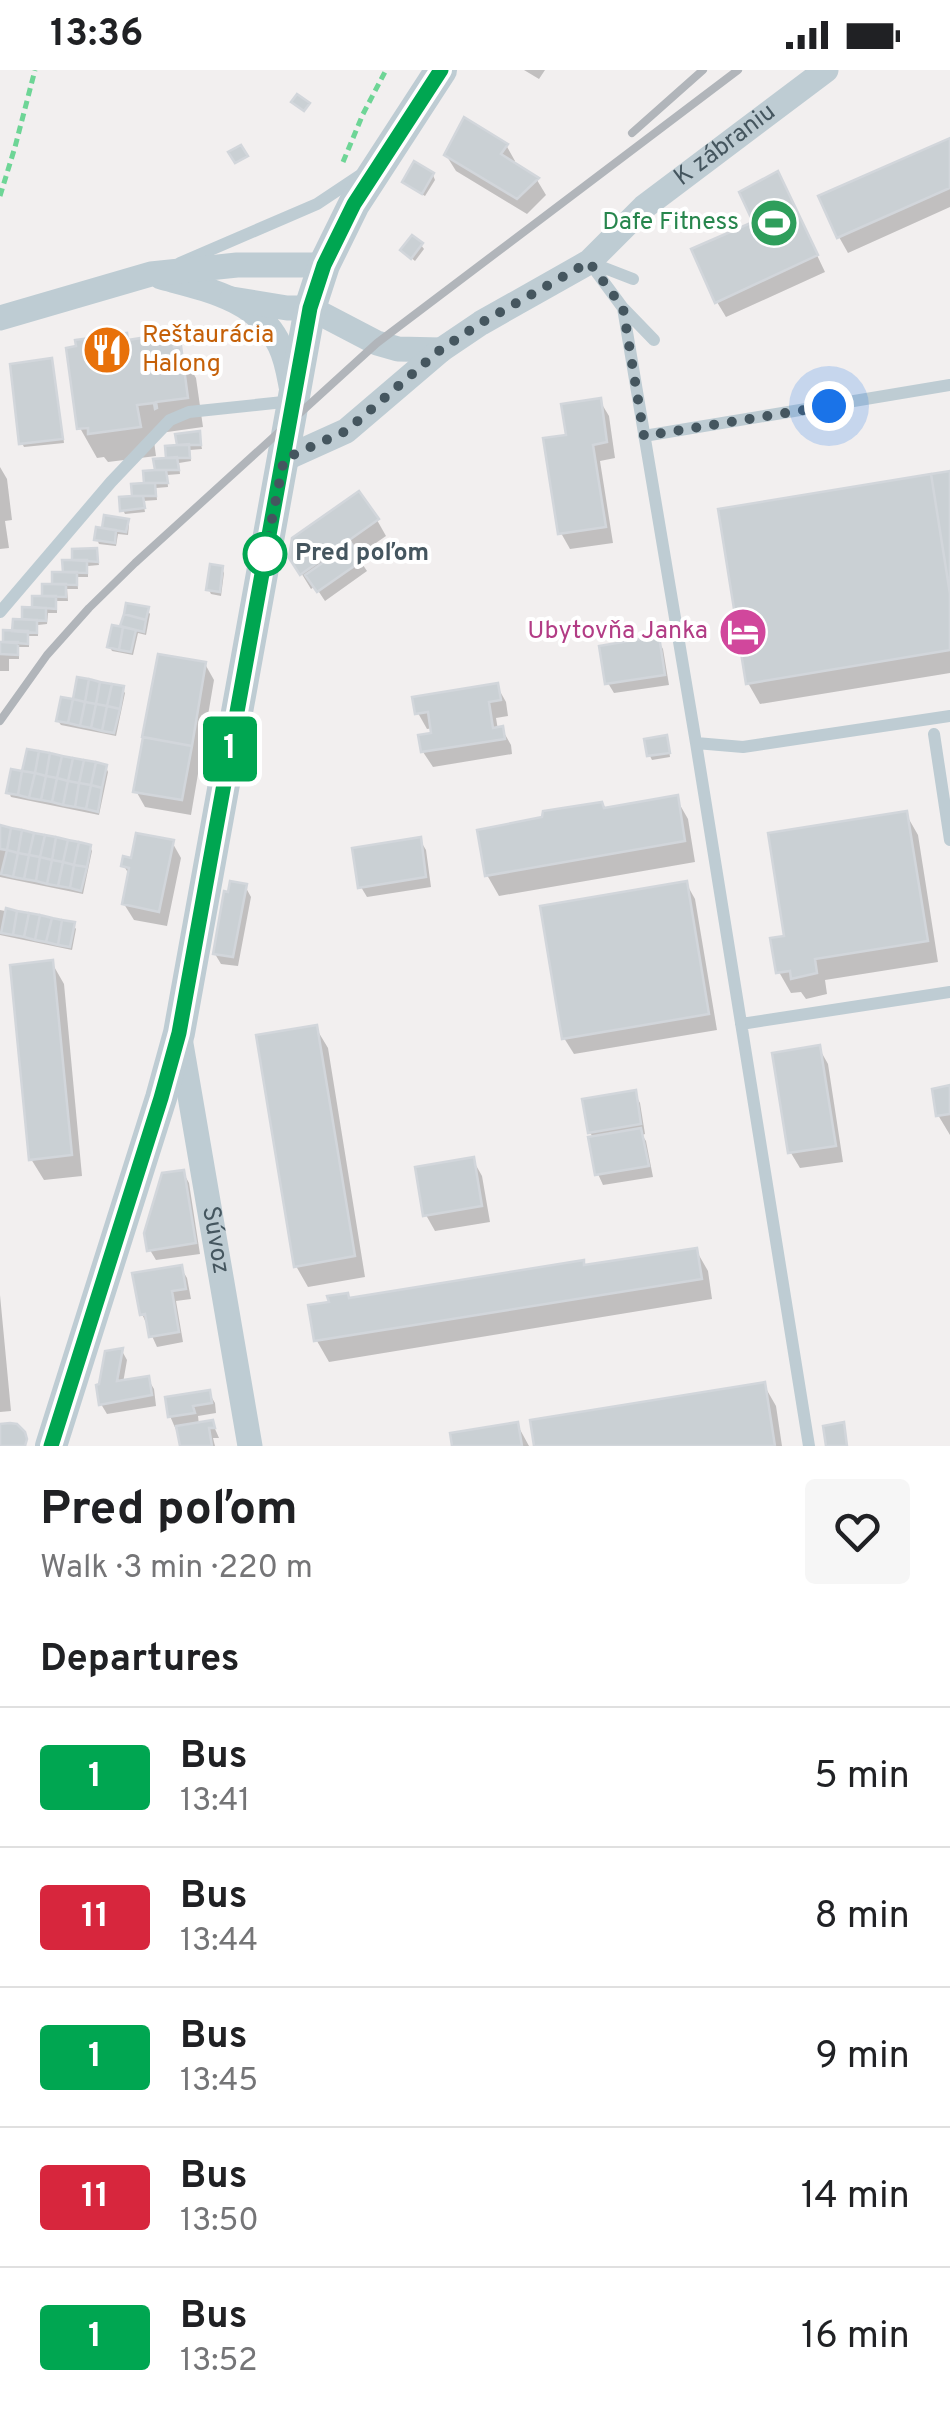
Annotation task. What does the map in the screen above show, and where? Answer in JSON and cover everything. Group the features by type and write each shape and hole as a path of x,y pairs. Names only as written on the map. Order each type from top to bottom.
{"street":[{"name":"K zábraniu","path":"284,459 346,431 440,350 589,262 644,207 826,70"},
{"path":"50,1446 179,1033 310,308 324,265 354,204 432,73"},
{"path":"0,318 151,274 237,265 324,265"},
{"path":"151,274 232,299 310,308 377,343 398,349 440,350"},
{"path":"232,299 266,324 278,341 294,401"},
{"name":"Súvoz","path":"179,1033 250,1446"}],"lane":[{"path":"151,274 317,204 382,160"},
{"path":"589,262 633,279"},
{"path":"589,262 623,308 654,340"},
{"path":"623,308 809,1446"},
{"path":"644,436 950,385"},
{"path":"0,612 111,482 170,420 189,412 294,401"},
{"path":"696,744 744,747 950,716"},
{"path":"934,734 950,840"},
{"path":"741,1024 950,992"}],"path":[{"path":"0,196 34,70"},
{"path":"342,166 386,70"}],"building":[{"path":"297,94 310,103 304,111 291,102"},
{"path":"464,117 508,144 501,154 539,178 517,199 444,155"},
{"path":"950,138 950,188 837,238 818,196"},
{"path":"241,145 248,156 235,163 228,152"},
{"path":"414,161 434,173 422,194 402,182"},
{"path":"778,171 818,255 715,303 691,249 753,222 739,192"},
{"path":"412,235 423,243 411,259 400,250"},
{"path":"127,333 128,340 172,333 174,347 181,346 188,398 156,402 155,409 154,403 137,405 141,427 88,434 88,428 77,429 66,348 76,346 75,340"},
{"path":"52,358 63,439 19,444 10,364"},
{"path":"601,398 607,442 593,445 606,527 558,534 543,438 566,435 561,404"},
{"path":"200,431 201,445 177,445 175,434"},
{"path":"189,444 190,458 166,458 165,446"},
{"path":"177,457 179,470 155,470 153,459"},
{"path":"166,470 168,483 144,483 143,471"},
{"path":"950,471 950,594 931,474"},
{"path":"931,474 950,594 950,650 746,684 718,509"},
{"path":"155,483 156,496 132,496 131,484"},
{"path":"359,491 379,519 300,575 289,558 292,538"},
{"path":"143,496 145,508 120,511 119,497"},
{"path":"104,515 129,519 126,532 102,528"},
{"path":"96,527 116,530 115,543 94,540"},
{"path":"351,543 363,560 317,592 305,575"},
{"path":"97,548 98,562 72,560 72,549"},
{"path":"62,560 87,560 87,573 63,572"},
{"path":"210,564 223,566 220,592 206,590"},
{"path":"52,572 77,572 77,585 52,584"},
{"path":"42,584 66,584 66,597 42,596"},
{"path":"32,596 56,596 56,609 32,607"},
{"path":"126,603 149,607 146,620 124,614"},
{"path":"22,607 46,608 46,621 22,619"},
{"path":"124,614 146,620 144,632 120,626"},
{"path":"13,619 37,620 37,633 12,631"},
{"path":"112,625 123,627 119,650 107,647"},
{"path":"123,627 136,630 131,652 119,650"},
{"path":"3,630 28,631 28,644 3,642"},
{"path":"659,636 665,675 605,684 599,646"},
{"path":"0,642 18,642 18,655 0,654"},
{"path":"158,654 206,662 192,746 142,737"},
{"path":"77,677 89,679 85,702 73,699"},
{"path":"89,679 100,682 96,704 85,702"},
{"path":"100,682 112,684 107,706 96,704"},
{"path":"498,683 501,700 489,702 493,728 503,726 505,739 421,752 418,735 431,733 428,712 415,714 412,697"},
{"path":"112,684 124,686 120,709 107,706"},
{"path":"61,697 73,699 68,723 56,721"},
{"path":"73,699 85,702 80,726 68,723"},
{"path":"85,702 96,704 91,728 80,726"},
{"path":"96,704 107,706 102,731 91,728"},
{"path":"107,706 120,709 114,733 102,731"},
{"path":"667,735 670,753 647,756 644,739"},
{"path":"143,737 192,746 182,800 133,792"},
{"path":"27,749 39,751 35,773 22,771"},
{"path":"39,751 50,753 46,776 35,773"},
{"path":"50,753 62,756 57,778 46,776"},
{"path":"62,756 73,758 68,781 57,778"},
{"path":"73,758 84,760 79,783 68,781"},
{"path":"84,760 96,762 91,785 79,783"},
{"path":"96,762 107,765 102,788 91,785"},
{"path":"11,769 22,771 18,795 6,793"},
{"path":"22,771 35,773 29,798 18,795"},
{"path":"35,773 46,776 41,800 29,798"},
{"path":"46,776 57,778 52,802 41,800"},
{"path":"57,778 68,781 63,805 52,802"},
{"path":"68,781 79,783 75,807 63,805"},
{"path":"79,783 91,785 86,809 75,807"},
{"path":"91,785 102,788 98,812 86,809"},
{"path":"678,795 685,841 485,876 477,830 542,817 543,811 602,802 604,808"},
{"path":"907,811 928,941 815,959 817,973 791,979 790,971 776,973 770,938 784,936 768,833"},
{"path":"0,825 11,828 7,850 0,849"},
{"path":"11,828 22,830 18,853 7,850"},
{"path":"22,830 34,833 29,855 18,853"},
{"path":"34,833 45,835 40,857 29,855"},
{"path":"136,833 174,840 159,912 122,904 129,868 121,866 123,856 131,858"},
{"path":"45,835 56,837 52,860 40,857"},
{"path":"56,837 68,840 63,862 52,860"},
{"path":"421,837 426,877 358,888 352,848"},
{"path":"68,840 79,842 74,865 63,862"},
{"path":"79,842 91,845 87,867 74,865"},
{"path":"7,850 18,853 13,877 1,874"},
{"path":"18,853 29,855 24,879 13,877"},
{"path":"29,855 40,857 36,881 24,879"},
{"path":"40,857 52,860 47,884 36,881"},
{"path":"52,860 63,862 58,886 47,884"},
{"path":"63,862 74,865 70,888 58,886"},
{"path":"74,865 87,867 81,891 70,888"},
{"path":"230,881 247,884 233,957 213,954 224,891 228,892"},
{"path":"687,881 709,1014 562,1039 540,906"},
{"path":"6,908 17,911 13,935 1,933"},
{"path":"17,911 29,913 24,937 13,935"},
{"path":"29,913 40,915 35,940 24,937"},
{"path":"40,915 52,918 46,942 35,940"},
{"path":"52,918 62,920 58,945 46,942"},
{"path":"62,920 75,922 70,947 58,945"},
{"path":"53,960 72,1155 29,1160 10,965"},
{"path":"317,1025 355,1256 294,1267 256,1035"},
{"path":"820,1045 836,1146 788,1153 772,1053"},
{"path":"950,1085 950,1114 936,1116 932,1089"},
{"path":"636,1090 641,1124 588,1133 582,1099"},
{"path":"641,1128 649,1166 595,1175 588,1137"},
{"path":"474,1157 482,1206 423,1216 415,1167"},
{"path":"184,1170 196,1243 147,1251 144,1233 162,1173"},
{"path":"697,1248 702,1279 314,1341 308,1305 329,1302 327,1296 348,1293 349,1298 584,1260 584,1265"},
{"path":"182,1265 186,1289 172,1291 179,1332 149,1337 145,1314 140,1315 132,1273"},
{"path":"123,1348 117,1381 149,1376 152,1395 99,1405 96,1385 105,1351"},
{"path":"765,1382 775,1446 534,1446 530,1420"},
{"path":"210,1390 212,1403 193,1406 195,1413 168,1417 165,1397"},
{"path":"213,1420 215,1428 209,1428 212,1446 180,1446 176,1426"},
{"path":"518,1422 522,1446 452,1446 450,1433"},
{"path":"844,1422 847,1446 826,1446 823,1426"},
{"path":"10,1423 25,1432 25,1446 0,1446 0,1424"}],"railway":[{"path":"632,133 703,70"},
{"path":"0,721 47,655 89,608 377,343 738,70"}],"bus line":[{"name":"1","path":"51,1446 179,1033 310,308 324,265 354,204 441,70"}],"place":[{"name":"Dafe Fitness","path":"774,223"},
{"name":"Reštaurácia Halong","path":"107,350"},
{"name":"Pred poľom","path":"265,554"},
{"name":"Ubytovňa Janka","path":"743,632"}],"route":[{"path":"265,554 284,459 346,431 440,350 589,262 623,308 644,436 829,406"}]}
